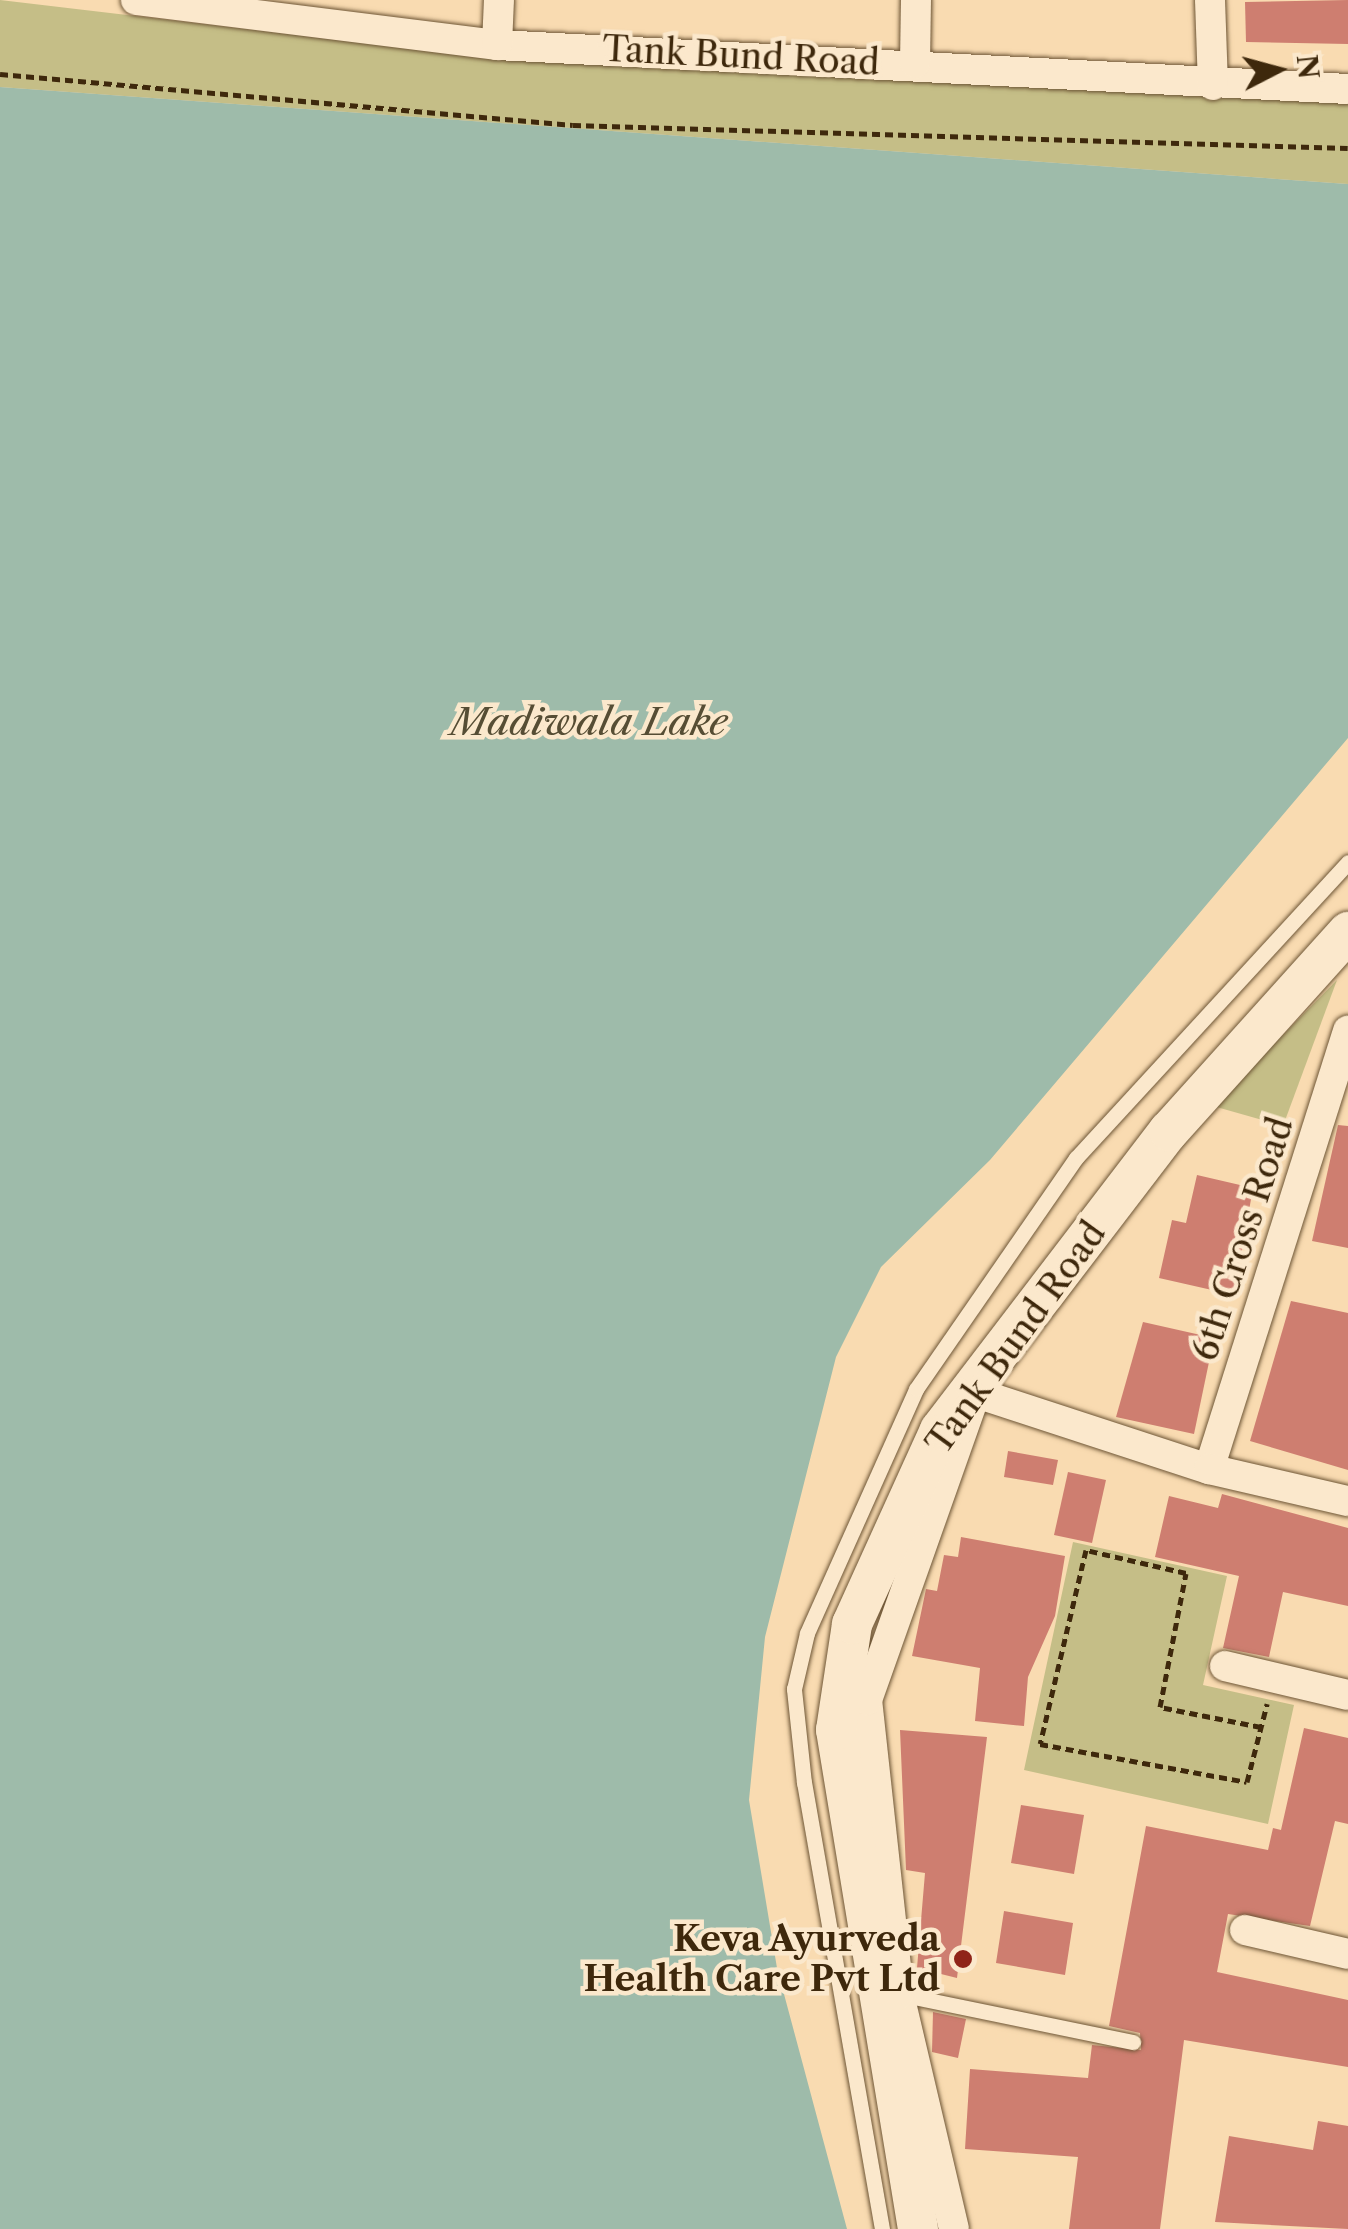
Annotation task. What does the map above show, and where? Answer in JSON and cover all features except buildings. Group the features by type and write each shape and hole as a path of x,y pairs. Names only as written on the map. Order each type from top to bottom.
{"main road":[{"name":"Tank Bund Road","path":"918,2229 872,1982 836,1730 838,1684 885,1546 940,1430 976,1393 1169,1131 1348,932"}],"street":[{"path":"498,45 499,0"},
{"path":"915,63 916,0"},
{"path":"1210,0 1212,85"},
{"name":"Tank Bund Road","path":"156,2 498,45 915,63 1212,85 1348,89"},
{"name":"6th Cross Road","path":"1209,1470 1348,1030"},
{"path":"954,2229 899,1994 868,1700 976,1393 1209,1470 1348,1502"},
{"path":"1225,1666 1348,1695"},
{"path":"1244,1930 1348,1954"}],"lane":[{"path":"882,2229 804,1782 794,1689 807,1634 916,1389 1076,1158 1348,862"},
{"path":"899,1994 1133,2042"}],"path":[{"path":"0,74 573,125 1348,148"},
{"path":"1086,1550 1186,1573 1160,1708 1261,1726 1247,1782 1040,1744 1086,1550"}],"shaded area":[{"path":"0,0 499,59 1348,101 1348,184 0,87"},
{"path":"1337,980 1283,1126 1213,1106"},
{"path":"1073,1542 1227,1576 1203,1685 1294,1705 1268,1824 1024,1770"}],"water":[{"name":"Madiwala Lake","path":"0,87 1348,184 1348,738 990,1160 881,1267 836,1357 765,1637 749,1800 777,1968 847,2229 0,2229"}],"place":[{"name":"Keva Ayurveda Health Care Pvt Ltd","path":"963,1959"}]}
